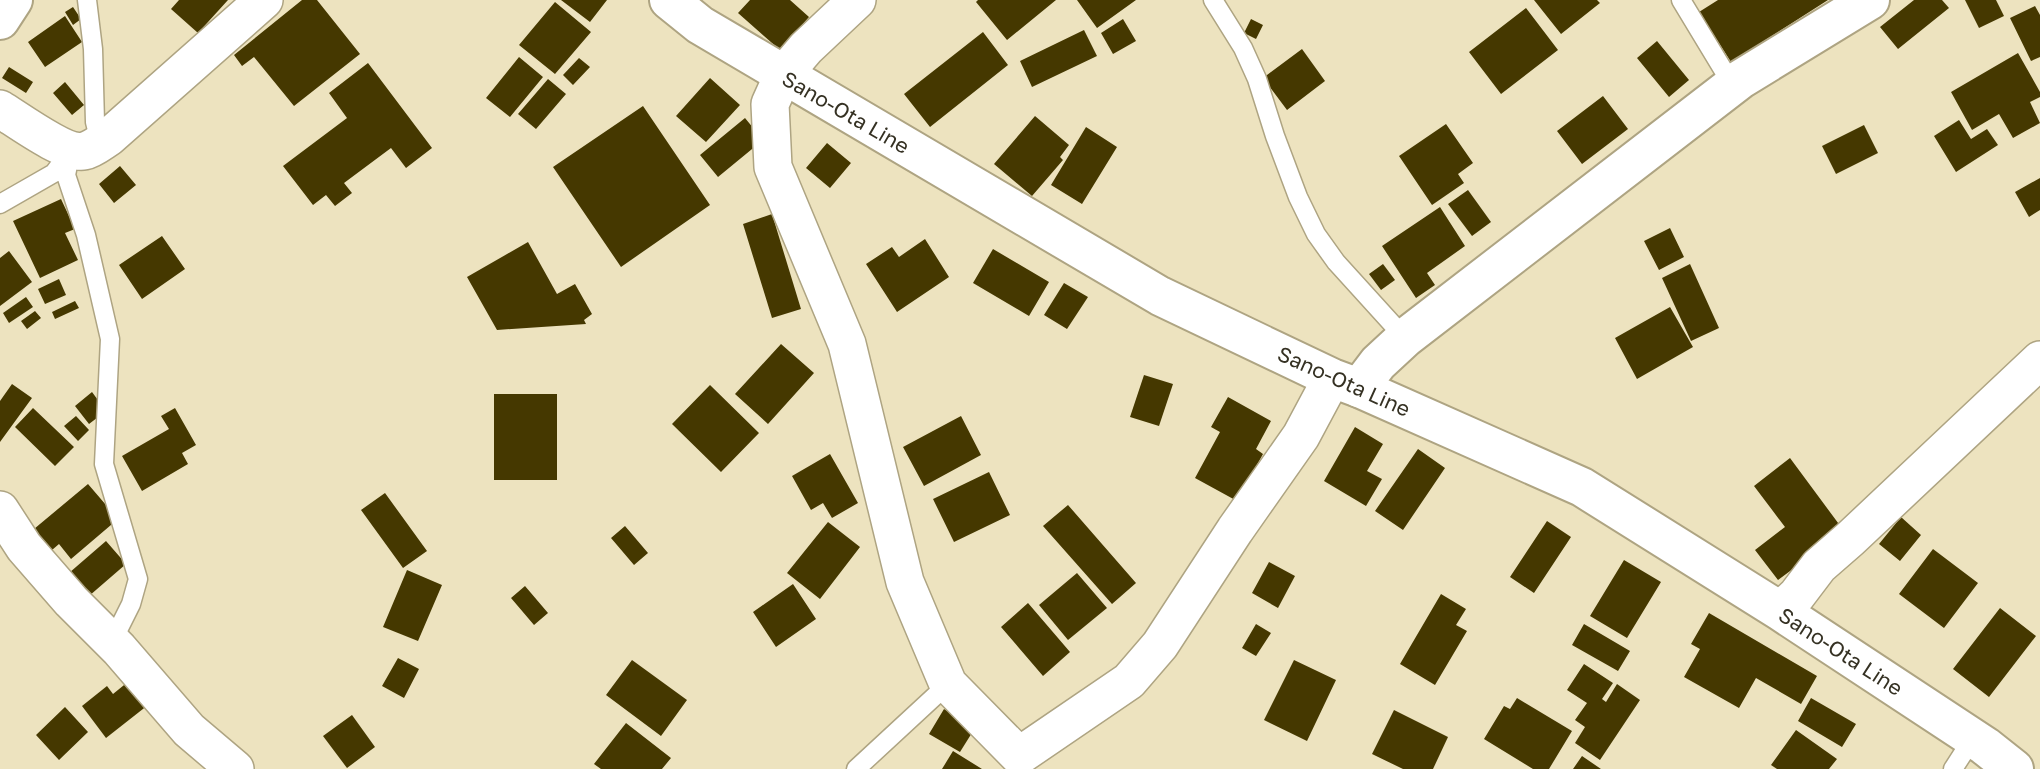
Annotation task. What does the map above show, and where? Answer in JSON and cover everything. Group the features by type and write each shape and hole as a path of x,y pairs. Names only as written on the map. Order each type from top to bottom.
{"main road":[{"path":"0,20 13,0"},
{"name":"Sano-Ota Line","path":"669,0 700,25 1160,296 1346,383 1582,487 1780,611 1963,754 2014,769"},
{"path":"1346,383 1378,363 1405,338 1733,86 1870,0"}],"street":[{"path":"0,109 54,142 86,146 119,128 264,0"},
{"path":"857,0 806,48 783,75 770,104 773,167 847,344 905,582 948,684 1017,763 1129,681 1160,645 1235,530 1301,436 1320,403 1346,383"},
{"path":"1780,611 1797,595 1819,566 2040,360"},
{"path":"0,510 24,547 71,601 112,642 189,730 235,769"}],"lane":[{"path":"87,0 93,49 95,122 86,146 66,175 86,235 110,339 104,464 138,579 131,604 112,642"},
{"path":"1213,0 1243,48 1257,79 1298,197 1316,234 1336,262 1405,338"},
{"path":"1681,0 1733,86"},
{"path":"0,204 54,173 86,146"},
{"path":"856,769 948,684"}],"building":[{"path":"179,0 228,0 198,33 171,9"},
{"path":"302,0 317,0 360,54 294,106 254,57 242,66 234,55"},
{"path":"561,0 607,0 590,22"},
{"path":"750,0 790,0 809,17 780,50 738,13"},
{"path":"1056,0 1007,40 976,2"},
{"path":"1077,0 1136,0 1097,28"},
{"path":"1534,0 1597,0 1600,3 1561,34"},
{"path":"1718,0 1828,0 1731,62 1699,12"},
{"path":"1914,0 1942,0 1949,8 1898,49 1880,27"},
{"path":"1965,0 1996,0 2004,16 1979,28"},
{"path":"555,2 591,32 555,74 519,45"},
{"path":"2035,6 2040,15 2040,57 2031,61 2010,18"},
{"path":"73,7 81,19 73,25 65,12"},
{"path":"1526,8 1558,50 1501,94 1469,52"},
{"path":"65,16 82,42 45,67 28,42"},
{"path":"1123,19 1136,41 1113,54 1101,33"},
{"path":"1251,19 1263,25 1256,39 1244,33"},
{"path":"1084,30 1097,56 1032,87 1020,61"},
{"path":"983,32 1008,65 930,127 904,94"},
{"path":"1657,41 1689,80 1669,97 1637,58"},
{"path":"1302,49 1325,81 1287,110 1263,78"},
{"path":"2018,53 2040,92 2040,97 2030,102 2040,123 2013,138 1999,114 1972,130 1951,92"},
{"path":"519,57 543,77 510,117 486,98"},
{"path":"579,58 590,67 573,85 563,75"},
{"path":"368,63 432,148 406,168 391,148 344,183 352,193 335,206 326,195 313,205 283,166 347,118 329,93"},
{"path":"9,67 33,82 26,93 2,78"},
{"path":"710,78 740,105 706,142 676,116"},
{"path":"548,79 566,94 536,129 518,114"},
{"path":"65,82 84,105 72,115 53,93"},
{"path":"1603,96 1628,129 1582,164 1557,131"},
{"path":"643,106 710,205 621,267 553,167"},
{"path":"1035,116 1069,145 1060,157 1063,160 1032,196 994,164"},
{"path":"745,118 763,140 718,177 700,155"},
{"path":"1959,120 1971,139 1987,129 1998,145 1956,172 1934,136"},
{"path":"1446,124 1473,163 1458,174 1464,183 1432,205 1399,156"},
{"path":"1864,125 1878,153 1836,174 1822,146"},
{"path":"1086,127 1117,147 1082,204 1051,185"},
{"path":"827,143 851,163 830,188 806,168"},
{"path":"120,166 136,185 114,203 99,184"},
{"path":"2040,178 2040,210 2029,217 2015,192"},
{"path":"1468,190 1491,222 1472,236 1448,204"},
{"path":"61,199 75,229 65,233 78,260 40,278 13,221"},
{"path":"1440,207 1465,246 1427,273 1435,285 1416,298 1382,246"},
{"path":"772,214 801,309 772,318 743,224"},
{"path":"1670,228 1684,257 1659,270 1644,241"},
{"path":"162,236 185,269 142,299 119,265"},
{"path":"925,239 949,277 897,312 866,264 892,247 899,257"},
{"path":"528,242 557,294 575,284 592,314 584,320 586,324 497,330 467,277"},
{"path":"993,249 1049,282 1029,316 973,283"},
{"path":"9,251 32,282 0,306 0,258"},
{"path":"1383,264 1395,280 1381,290 1369,274"},
{"path":"1690,264 1719,328 1691,341 1662,278"},
{"path":"59,279 66,295 45,304 38,289"},
{"path":"1064,283 1088,297 1067,329 1044,315"},
{"path":"26,297 33,307 9,323 3,313"},
{"path":"75,301 79,308 55,319 52,312"},
{"path":"1670,307 1693,347 1637,379 1615,338"},
{"path":"35,311 41,318 27,329 21,321"},
{"path":"781,344 814,373 768,424 735,394"},
{"path":"1144,375 1173,384 1159,426 1130,417"},
{"path":"12,384 32,398 0,442 0,401"},
{"path":"710,385 759,433 721,472 672,424"},
{"path":"92,392 106,411 89,424 75,406"},
{"path":"494,394 557,394 557,480 494,480"},
{"path":"1228,397 1271,421 1256,449 1263,454 1237,501 1195,478 1220,432 1211,427"},
{"path":"33,408 74,447 55,466 15,427"},
{"path":"175,408 196,445 182,453 188,464 142,491 122,456 169,429 161,416"},
{"path":"76,416 89,430 78,441 64,426"},
{"path":"961,416 981,455 924,486 903,447"},
{"path":"1355,427 1383,444 1367,471 1382,479 1366,506 1324,481"},
{"path":"1418,449 1445,468 1403,530 1375,511"},
{"path":"830,454 858,503 832,518 823,503 811,510 792,476"},
{"path":"1790,458 1844,531 1778,580 1755,550 1785,527 1754,486"},
{"path":"989,472 1010,515 954,542 933,499"},
{"path":"88,484 118,519 71,559 59,544 52,550 34,529"},
{"path":"385,493 427,551 403,568 361,510"},
{"path":"1068,505 1136,583 1112,604 1043,526"},
{"path":"1901,517 1921,535 1900,561 1879,544"},
{"path":"1547,521 1571,537 1534,593 1510,577"},
{"path":"828,522 860,547 820,599 787,573"},
{"path":"625,526 648,553 634,565 611,538"},
{"path":"106,541 126,564 89,596 69,573"},
{"path":"1933,549 1978,583 1944,628 1899,594"},
{"path":"1624,560 1661,582 1627,638 1590,616"},
{"path":"1269,562 1295,576 1278,608 1252,593"},
{"path":"407,570 442,585 418,641 383,627"},
{"path":"1077,573 1107,608 1068,640 1039,605"},
{"path":"793,584 816,619 776,647 753,612"},
{"path":"525,586 548,613 534,625 511,598"},
{"path":"1441,594 1466,609 1456,625 1467,631 1435,685 1400,664"},
{"path":"1028,603 1070,652 1043,676 1001,627"},
{"path":"2000,608 2036,636 1989,697 1953,669"},
{"path":"1709,613 1817,676 1801,704 1756,678 1739,708 1684,677 1700,649 1691,644"},
{"path":"1256,624 1271,633 1256,656 1242,648"},
{"path":"1584,624 1630,651 1618,671 1572,645"},
{"path":"398,658 419,669 404,698 382,686"},
{"path":"632,660 687,700 661,736 606,695"},
{"path":"1294,660 1336,680 1307,741 1264,720"},
{"path":"1584,664 1613,683 1602,699 1606,702 1617,684 1640,700 1600,760 1575,743 1585,727 1575,720 1587,703 1567,690"},
{"path":"129,681 148,705 106,738 82,706 107,686 113,694"},
{"path":"1517,698 1572,731 1549,769 1533,769 1484,739 1504,706 1510,709"},
{"path":"1811,698 1856,724 1842,747 1798,721"},
{"path":"65,707 88,732 59,760 36,735"},
{"path":"944,709 975,728 960,752 929,734"},
{"path":"1394,710 1448,737 1433,769 1403,769 1372,754"},
{"path":"352,715 375,747 347,768 323,736"},
{"path":"626,723 671,758 662,769 601,769 594,764"},
{"path":"1796,730 1837,759 1829,769 1777,769 1771,765"},
{"path":"953,751 982,769 942,769"},
{"path":"1582,756 1601,769 1573,769"}]}
